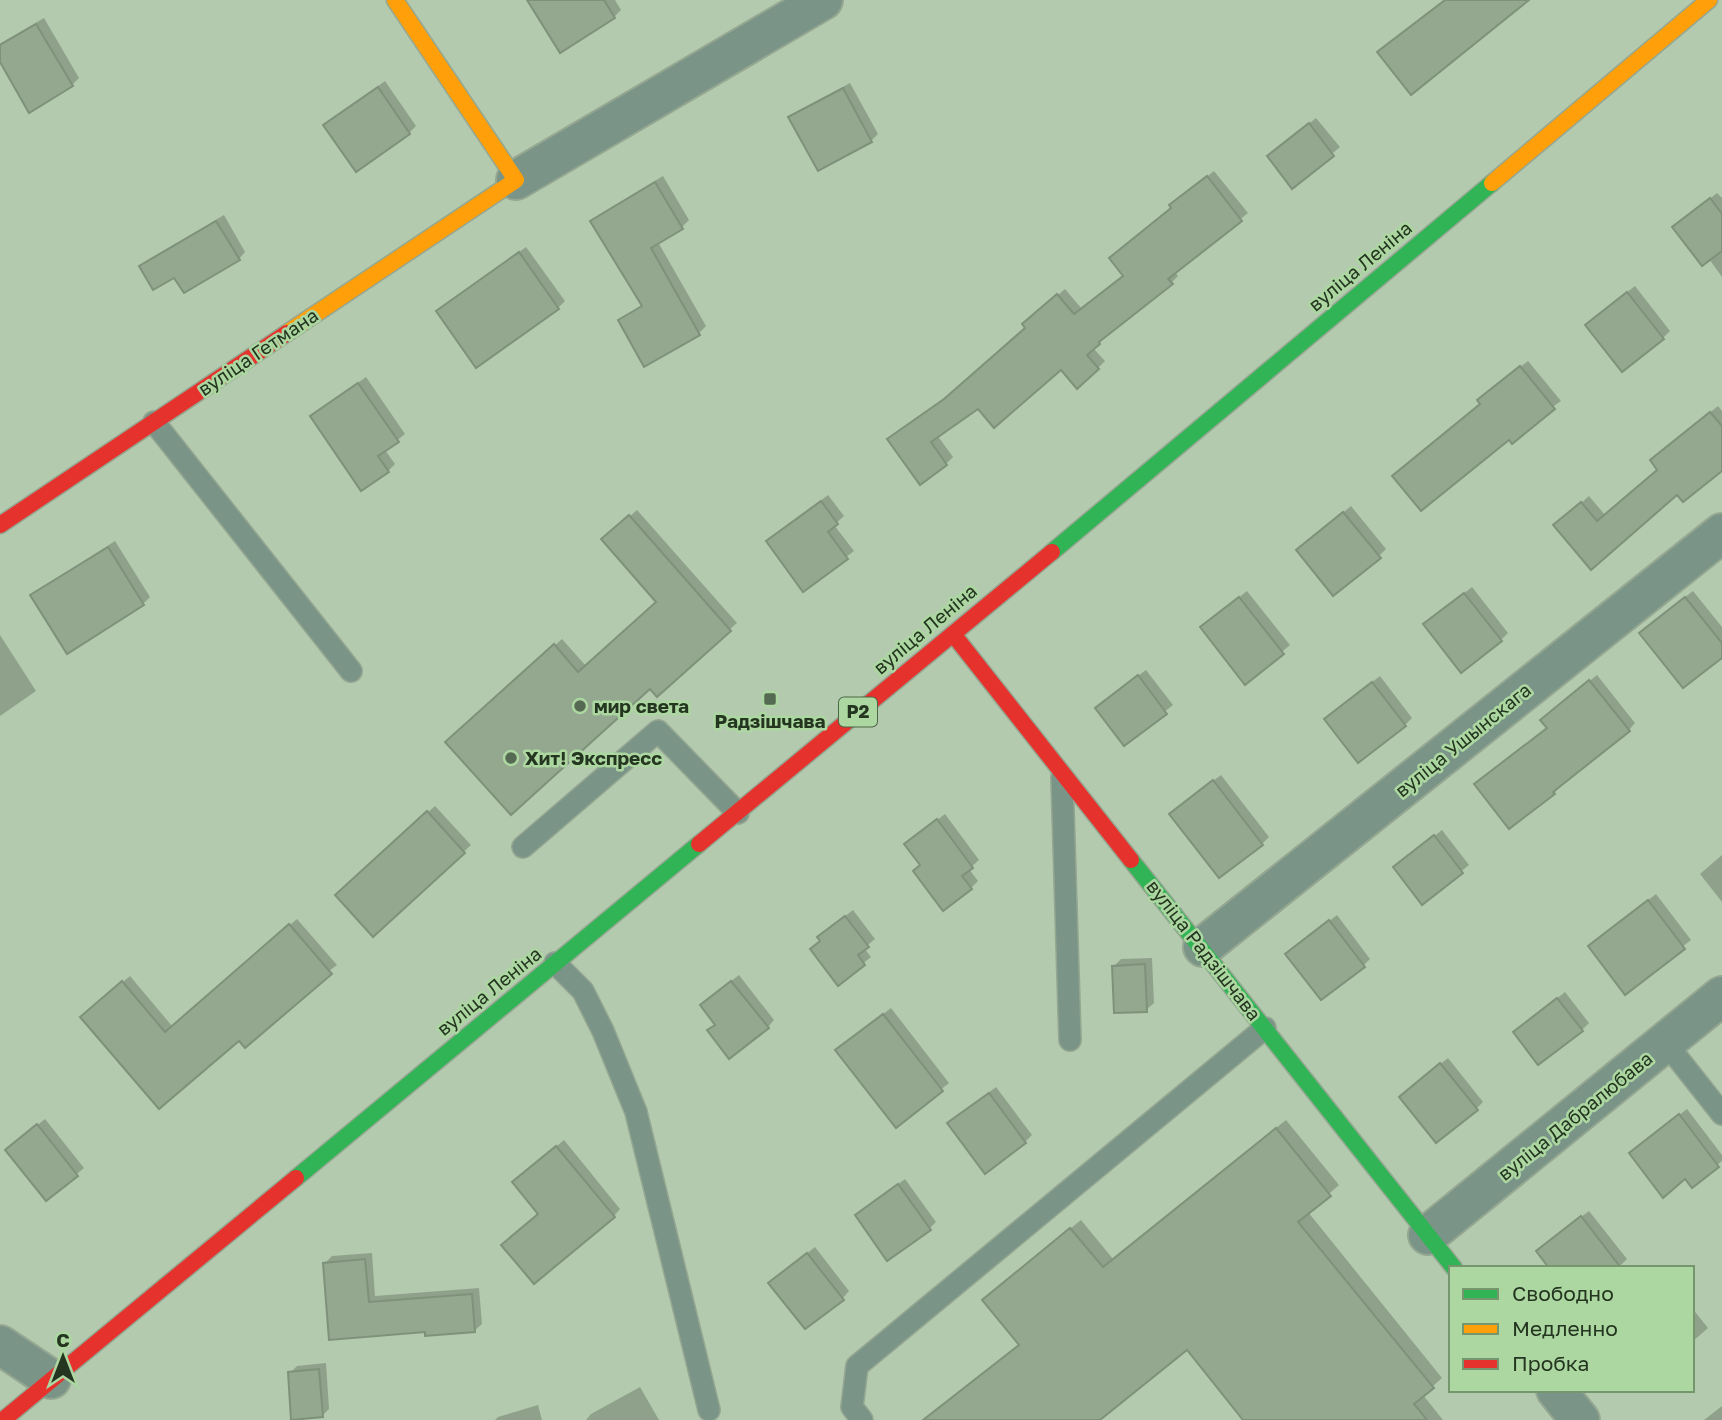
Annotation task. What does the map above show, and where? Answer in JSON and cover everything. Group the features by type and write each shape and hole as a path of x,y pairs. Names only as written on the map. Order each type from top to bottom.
{"main road":[{"path":"395,0 516,180"},
{"name":"вуліца Леніна","path":"3,1420 738,813 1709,0"},
{"name":"вуліца Гетмана","path":"0,525 516,180"},
{"name":"вуліца Радзішчава","path":"953,634 1452,1266"}],"street":[{"name":"вуліца Гетмана","path":"516,180 823,0"},
{"name":"вуліца Ушынскага","path":"1203,947 1722,533"},
{"name":"вуліца Дабралюбава","path":"1428,1235 1722,996"},
{"path":"0,1345 51,1379"},
{"path":"1558,1392 1580,1420"}],"lane":[{"path":"154,422 351,671"},
{"path":"523,847 658,731 738,813"},
{"path":"1062,771 1070,1040"},
{"path":"555,963 583,990 636,1112 709,1410"},
{"path":"862,1420 852,1406 857,1366 1265,1028"},
{"path":"1665,1042 1722,1114"}],"building":[{"path":"527,0 604,0 615,18 560,53"},
{"path":"1445,0 1529,0 1411,95 1377,52"},
{"path":"36,24 73,86 29,113 0,62 0,45"},
{"path":"378,87 410,134 356,172 323,125"},
{"path":"843,88 872,142 818,171 788,117"},
{"path":"1309,123 1334,156 1292,189 1267,156"},
{"path":"1207,176 1242,221 1168,279 1173,284 1099,342 1087,355 1099,369 1077,389 1061,370 994,428 978,409 931,442 947,465 920,485 887,439 944,399 1025,328 1022,324 1057,294 1074,314 1123,276 1109,258 1171,208 1169,205"},
{"path":"655,182 683,229 651,248 700,335 644,367 618,320 642,306 590,221"},
{"path":"1710,198 1722,214 1722,251 1702,266 1672,227"},
{"path":"216,221 240,260 184,293 174,278 153,290 139,266"},
{"path":"519,252 559,309 476,368 436,311"},
{"path":"1627,292 1664,339 1622,372 1585,325"},
{"path":"1520,366 1555,409 1512,444 1509,440 1421,511 1392,476 1480,404 1477,400"},
{"path":"358,383 399,442 378,456 389,472 361,491 310,416"},
{"path":"1710,412 1722,426 1722,471 1683,502 1677,495 1591,570 1553,525 1581,502 1597,521 1657,470 1650,460"},
{"path":"821,501 838,524 828,532 848,559 803,592 766,541"},
{"path":"1343,512 1381,558 1333,596 1296,550"},
{"path":"629,515 731,631 657,697 650,689 511,815 445,742 554,644 578,672 656,602 601,539"},
{"path":"108,547 144,605 67,654 30,595"},
{"path":"1464,593 1502,641 1461,673 1423,624"},
{"path":"1239,597 1284,654 1245,685 1200,627"},
{"path":"1685,597 1722,643 1722,658 1683,688 1639,633"},
{"path":"1138,675 1167,714 1124,746 1095,708"},
{"path":"1589,680 1630,731 1509,829 1474,784 1547,728 1540,720"},
{"path":"1372,682 1406,726 1358,763 1324,719"},
{"path":"1213,780 1263,845 1219,878 1169,814"},
{"path":"427,811 465,853 373,937 335,895"},
{"path":"937,819 973,868 962,876 972,889 943,911 913,871 920,865 904,844"},
{"path":"1434,835 1463,873 1422,905 1393,867"},
{"path":"1648,900 1685,949 1625,995 1588,946"},
{"path":"845,916 869,947 858,955 865,965 838,986 810,949 820,941 817,937"},
{"path":"1329,920 1365,967 1321,1000 1285,954"},
{"path":"289,924 332,974 245,1048 239,1041 159,1109 80,1017 122,981 165,1032"},
{"path":"1145,964 1147,1012 1114,1013 1112,966"},
{"path":"731,981 769,1028 729,1059 707,1030 715,1025 700,1005"},
{"path":"1557,998 1583,1031 1538,1065 1513,1032"},
{"path":"883,1014 943,1091 896,1128 835,1050"},
{"path":"1440,1063 1478,1110 1436,1143 1399,1097"},
{"path":"989,1093 1026,1143 985,1174 947,1123"},
{"path":"1679,1114 1719,1167 1692,1188 1685,1179 1663,1198 1629,1153"},
{"path":"37,1124 78,1176 46,1201 5,1150"},
{"path":"1276,1128 1331,1196 1298,1222 1434,1388 1414,1404 1427,1420 1243,1420 1187,1350 1100,1420 923,1420 1019,1345 982,1300 1070,1228 1103,1267"},
{"path":"556,1146 615,1217 534,1284 501,1245 538,1214 512,1182"},
{"path":"898,1184 931,1230 887,1261 855,1215"},
{"path":"1581,1216 1619,1266 1547,1266 1536,1251"},
{"path":"807,1253 844,1300 805,1329 768,1283"},
{"path":"365,1259 369,1302 472,1294 475,1332 425,1336 425,1332 329,1340 323,1263"},
{"path":"319,1369 323,1417 291,1420 288,1372"}],"traffic: fast":[{"path":"1052,552 1492,183"},
{"path":"296,1178 699,844"},
{"path":"1131,860 1452,1266"}],"traffic: slow":[{"path":"287,333 516,180 395,0"},
{"path":"1492,183 1709,0"}],"traffic: jam":[{"path":"0,525 287,333"},
{"path":"699,844 1052,552"},
{"path":"953,634 1131,860"},
{"path":"3,1420 296,1178"}],"place":[{"name":"Радзішчава","path":"770,699"},
{"name":"мир света","path":"580,706"},
{"name":"Хит! Экспресс","path":"511,758"}]}
